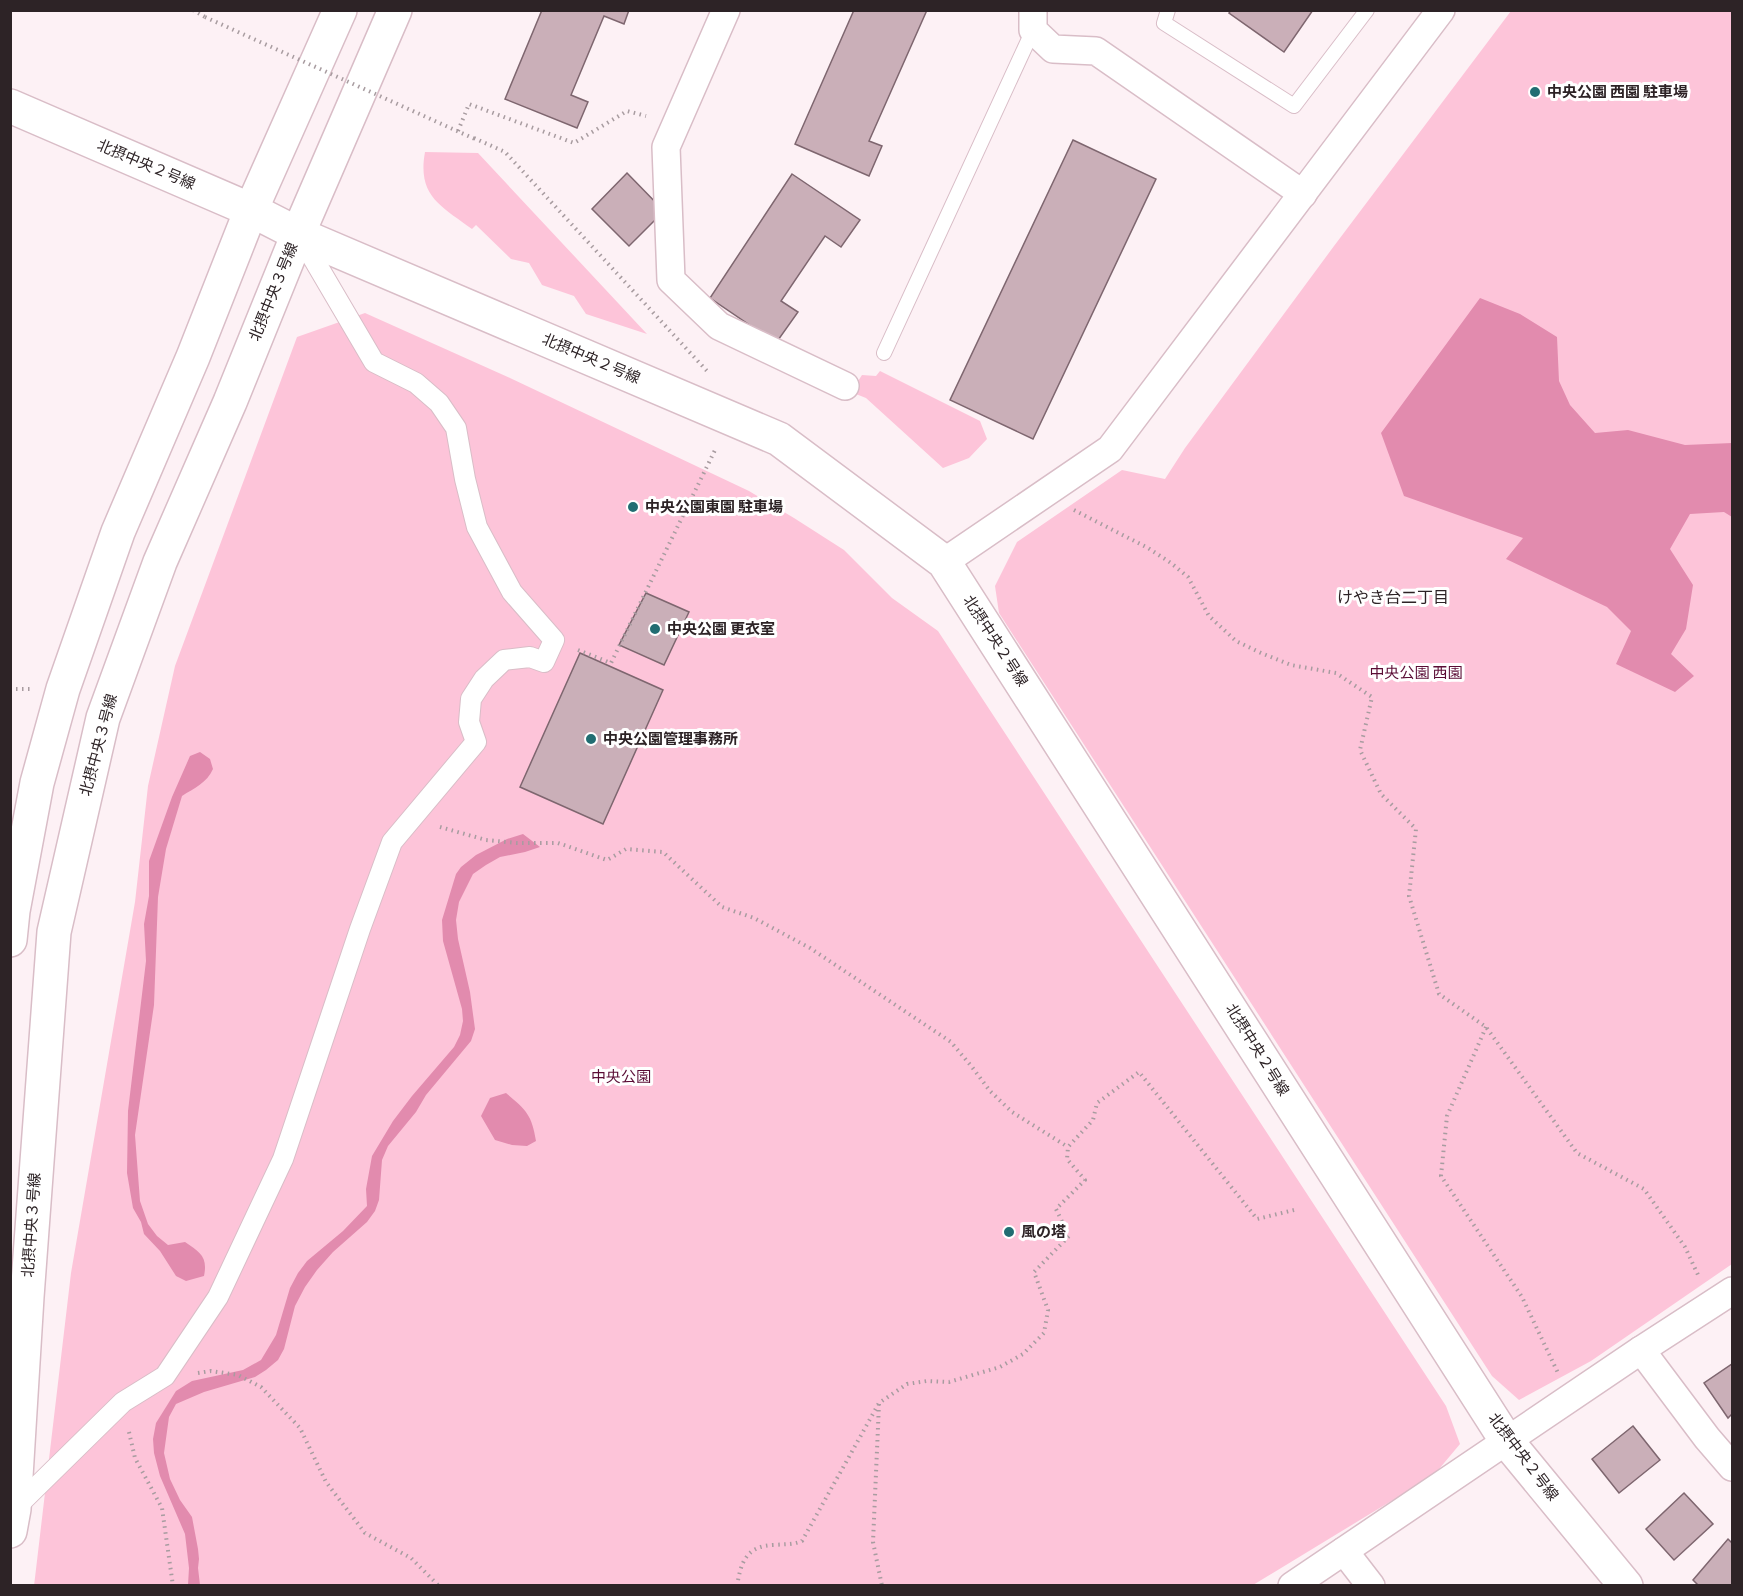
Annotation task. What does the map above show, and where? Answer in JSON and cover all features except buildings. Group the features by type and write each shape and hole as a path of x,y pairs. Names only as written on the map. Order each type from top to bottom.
{"street":[{"path":"10,940 13,911 37,783 63,689 118,532 193,357 251,210 340,10"},
{"name":"北摂中央３号線","path":"12,1520 54,932 103,718 160,562 395,10"},
{"path":"726,10 666,147 671,280 719,326 845,386"},
{"path":"944,562 1110,448 1441,10"},
{"path":"1033,20 1053,49 1096,51 1303,194"},
{"name":"北摂中央２号線","path":"10,106 251,210 298,234 779,439 944,562 1506,1440 1626,1586"},
{"path":"12,1520 123,1402 165,1376 218,1297 283,1159 356,940 392,842 412,815 476,742 469,722 471,699 484,679 504,660 530,657 544,662 554,640 512,592 477,527 456,428 439,403 416,383 374,362 298,234"},
{"path":"1292,1586 1570,1397 1722,1298"},
{"path":"1641,1350 1707,1438 1732,1467"},
{"path":"1344,1551 1371,1586"}],"lane":[{"path":"1168,10 1164,23 1294,106 1367,10"},
{"path":"884,354 1033,20"}],"path":[{"path":"193,10 505,152 708,371"},
{"path":"458,131 470,104 574,143 627,111 676,125"},
{"path":"554,640 611,663 730,418"},
{"path":"1043,494 1148,548 1171,563 1188,577 1209,616 1236,641 1291,665 1336,673 1372,697 1360,750 1381,794 1416,829 1409,896 1439,994 1486,1027 1577,1153 1644,1189 1722,1298"},
{"path":"412,815 436,826 486,840 558,843 608,860 626,849 663,852 722,907 754,918 810,948 951,1042 990,1091 1012,1112 1068,1147"},
{"path":"1486,1027 1447,1116 1441,1176 1522,1298 1570,1397"},
{"path":"737,1586 740,1567 746,1557 756,1548 791,1545 802,1541 879,1403 907,1384 927,1381 949,1382 1000,1367 1023,1354 1044,1333 1048,1310 1034,1272 1069,1236 1056,1209 1085,1180 1067,1159 1068,1147 1093,1120 1097,1103 1139,1072 1257,1218 1294,1210"},
{"path":"165,1376 211,1371 238,1375 261,1387 300,1428 326,1482 365,1533 411,1558 439,1586"},
{"path":"123,1402 135,1458 162,1508 173,1586"},
{"path":"879,1403 873,1542 882,1586"}],"green space":[{"name":"中央公園 西園","path":"1511,11 1732,11 1732,1264 1591,1361 1519,1400 1492,1376 999,613 995,586 1017,542 1122,470 1165,479 1185,448 1334,246"},
{"path":"425,152 478,153 647,334 586,314 574,296 542,285 529,263 511,259 476,225 472,229 441,206 428,190 423,167"},
{"name":"中央公園","path":"365,313 510,378 749,491 844,550 892,598 938,631 1446,1406 1460,1444 1434,1475 1253,1585 34,1586 71,1273 135,902 148,786 175,666 297,337"},
{"path":"880,371 980,421 987,439 969,458 943,468 866,398 851,392 862,375 876,376"}],"shaded area":[{"path":"1480,298 1520,314 1557,337 1559,381 1570,405 1595,433 1628,430 1685,445 1732,443 1732,517 1724,512 1690,514 1670,549 1693,585 1686,629 1671,654 1694,676 1675,692 1616,664 1631,631 1607,607 1506,559 1523,538 1404,496 1381,433"},
{"path":"200,752 210,759 213,769 204,782 182,796 166,849 158,897 154,1005 135,1135 140,1201 148,1224 168,1245 185,1242 199,1252 204,1260 204,1276 186,1281 176,1276 160,1251 144,1234 141,1222 133,1208 127,1173 128,1111 146,961 144,924 149,896 149,861 172,797 190,756"},
{"path":"523,834 540,847 500,857 486,865 473,874 459,902 456,920 458,939 470,992 475,1029 471,1041 426,1095 416,1112 388,1146 382,1160 379,1200 375,1211 367,1222 333,1252 305,1287 295,1306 284,1349 278,1360 255,1377 204,1392 176,1404 169,1417 164,1453 170,1479 180,1500 192,1517 198,1549 200,1585 188,1585 189,1568 185,1534 160,1476 154,1453 153,1439 156,1423 176,1391 192,1381 243,1370 261,1360 276,1335 290,1288 298,1273 307,1261 343,1231 367,1206 366,1189 372,1156 393,1121 454,1047 460,1035 463,1021 462,1009 443,941 442,920 456,874 476,855 507,839"},
{"path":"506,1093 523,1108 530,1118 536,1141 527,1146 495,1140 481,1116 490,1098"}],"place":[{"name":"中央公園 西園 駐車場","path":"1535,92"},
{"name":"中央公園東園 駐車場","path":"633,507"},
{"name":"中央公園 更衣室","path":"655,629"},
{"name":"中央公園管理事務所","path":"591,739"},
{"name":"風の塔","path":"1009,1232"}],"district":[{"name":"けやき台二丁目","path":"1393,598"}]}
